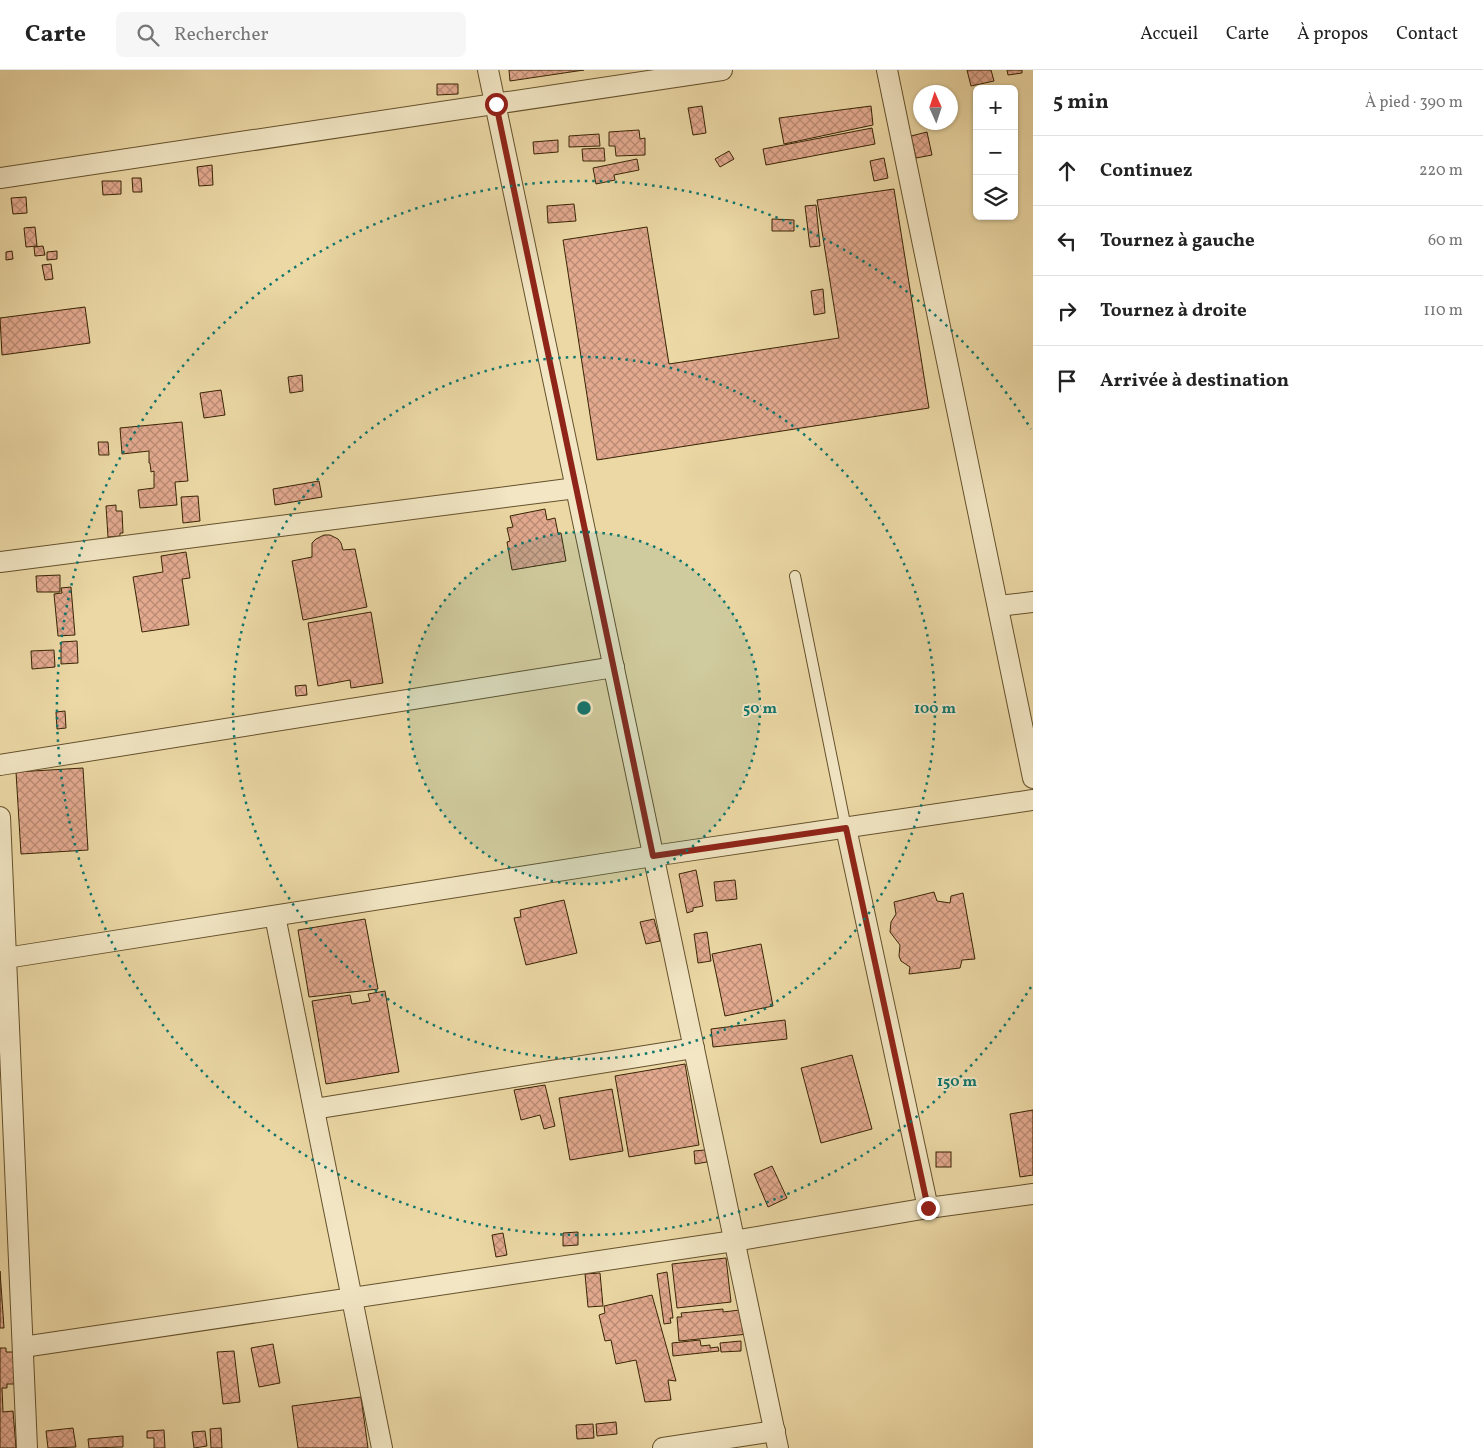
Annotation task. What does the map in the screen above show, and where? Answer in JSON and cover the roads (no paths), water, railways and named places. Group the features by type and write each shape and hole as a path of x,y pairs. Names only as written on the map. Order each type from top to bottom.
{"street":[{"path":"488,70 776,1440 663,1448"},
{"path":"0,178 722,70"},
{"path":"887,70 1033,778"},
{"path":"0,562 576,488"},
{"path":"999,606 1033,602"},
{"path":"0,765 614,666"},
{"path":"6,958 653,856 1033,800"},
{"path":"0,817 6,958 8,1186 23,1348 27,1448"},
{"path":"846,828 928,1208"},
{"path":"275,916 382,1448"},
{"path":"314,1109 694,1048"},
{"path":"23,1348 734,1241 928,1208 1033,1194"}],"lane":[{"path":"795,576 846,828"}]}
